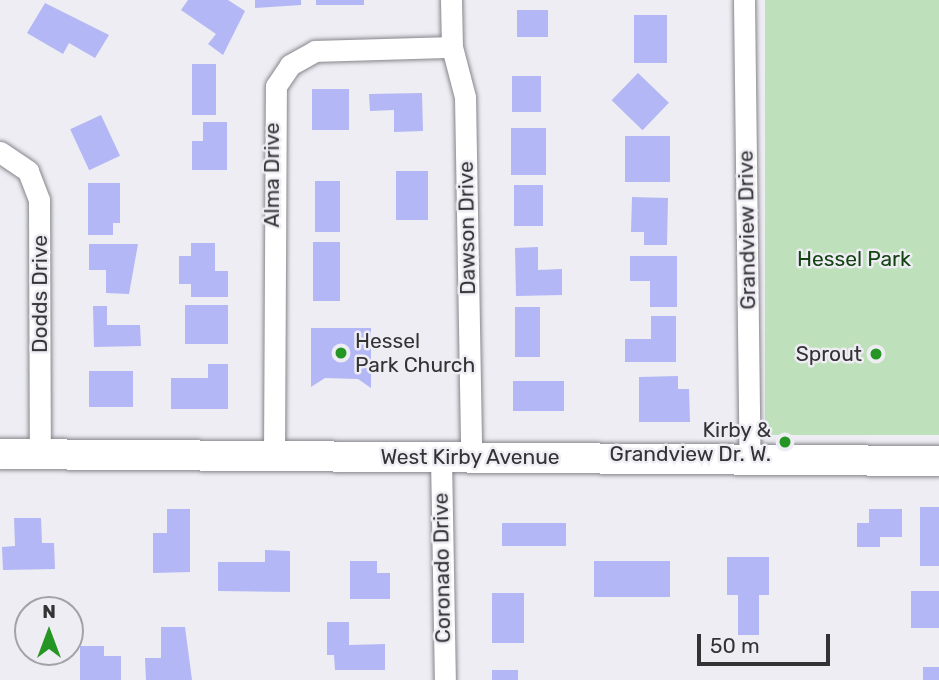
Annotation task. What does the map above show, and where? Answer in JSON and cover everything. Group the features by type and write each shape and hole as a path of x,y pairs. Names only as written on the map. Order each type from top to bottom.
{"main road":[{"name":"West Kirby Avenue","path":"0,454 939,461"}],"street":[{"name":"Dawson Drive","path":"451,0 452,47 465,97 471,457"},
{"name":"Grandview Drive","path":"744,0 750,459"},
{"name":"Alma Drive","path":"274,456 276,86 290,65 315,51 452,47"},
{"name":"Dodds Drive","path":"0,152 28,171 39,200 40,454"},
{"name":"Coronado Drive","path":"441,457 445,680"}],"green space":[{"name":"Hessel Park","path":"765,0 939,0 939,435 765,435"}],"building":[{"path":"188,0 228,0 245,11 223,55 208,44 216,34 181,10"},
{"path":"255,0 301,0 301,5 255,8"},
{"path":"316,0 364,0 364,5 316,5"},
{"path":"45,3 109,35 95,58 69,43 63,54 27,33"},
{"path":"517,10 548,10 548,37 517,37"},
{"path":"634,15 667,15 667,63 634,63"},
{"path":"192,64 216,64 216,115 192,115"},
{"path":"638,73 669,103 643,130 612,100"},
{"path":"512,76 541,76 541,112 512,112"},
{"path":"312,89 349,89 349,130 312,130"},
{"path":"422,93 423,131 394,132 394,110 370,111 369,94"},
{"path":"101,115 120,156 89,170 70,129"},
{"path":"203,122 227,122 227,170 192,170 192,141 203,141"},
{"path":"511,128 546,128 546,175 511,175"},
{"path":"625,136 670,136 670,182 625,182"},
{"path":"396,171 428,171 428,220 396,220"},
{"path":"315,181 340,181 340,232 315,232"},
{"path":"88,183 120,183 120,223 113,223 113,235 88,235"},
{"path":"514,185 543,185 543,226 514,226"},
{"path":"632,197 668,198 667,245 644,245 644,232 631,232"},
{"path":"313,242 340,242 340,301 313,301"},
{"path":"191,243 215,243 215,271 228,271 228,297 191,297 191,284 179,284 179,256 191,256"},
{"path":"89,244 138,244 129,294 106,293 106,270 89,270"},
{"path":"538,247 538,270 562,269 562,295 516,296 515,248"},
{"path":"630,256 677,256 677,307 650,307 650,281 630,281"},
{"path":"185,305 228,305 228,344 185,344"},
{"path":"93,306 107,306 107,325 140,325 141,346 94,347"},
{"path":"515,307 540,307 540,357 515,357"},
{"path":"651,316 676,316 676,362 625,362 625,339 651,339"},
{"name":"Hessel Park Church","path":"311,328 371,328 371,388 358,379 325,378 311,387"},
{"path":"208,364 228,364 228,409 171,409 171,378 208,378"},
{"path":"89,371 133,371 133,407 89,407"},
{"path":"678,376 678,389 689,389 690,422 639,422 639,377"},
{"path":"513,381 564,381 564,411 513,411"},
{"path":"920,507 939,507 939,566 920,566"},
{"path":"167,509 190,509 190,572 153,573 153,533 167,533"},
{"path":"869,509 902,509 902,537 880,537 880,547 857,547 857,523 869,523"},
{"path":"14,518 41,518 42,543 54,543 55,569 3,570 2,547 15,546"},
{"path":"502,523 566,523 566,546 502,546"},
{"path":"265,550 290,551 290,592 218,591 218,562 265,562"},
{"path":"727,557 769,557 769,595 759,595 759,635 738,635 738,595 727,595"},
{"path":"350,561 377,561 377,573 390,573 390,599 350,599"},
{"path":"594,561 670,561 670,597 594,597"},
{"path":"911,591 939,591 939,628 911,628"},
{"path":"492,593 524,593 524,643 492,643"},
{"path":"327,622 349,622 349,645 385,644 385,670 335,670 334,655 327,655"},
{"path":"161,627 185,627 192,680 146,680 145,658 161,658"},
{"path":"84,646 104,646 104,656 121,656 121,680 80,680 80,666 84,666"},
{"path":"923,667 939,667 939,680 923,680"},
{"path":"492,670 518,670 518,680 492,680"}],"place":[{"name":"Hessel Park Church","path":"341,353"},
{"name":"Sprout","path":"876,354"},
{"name":"Kirby & Grandview Dr. W.","path":"785,442"}]}
